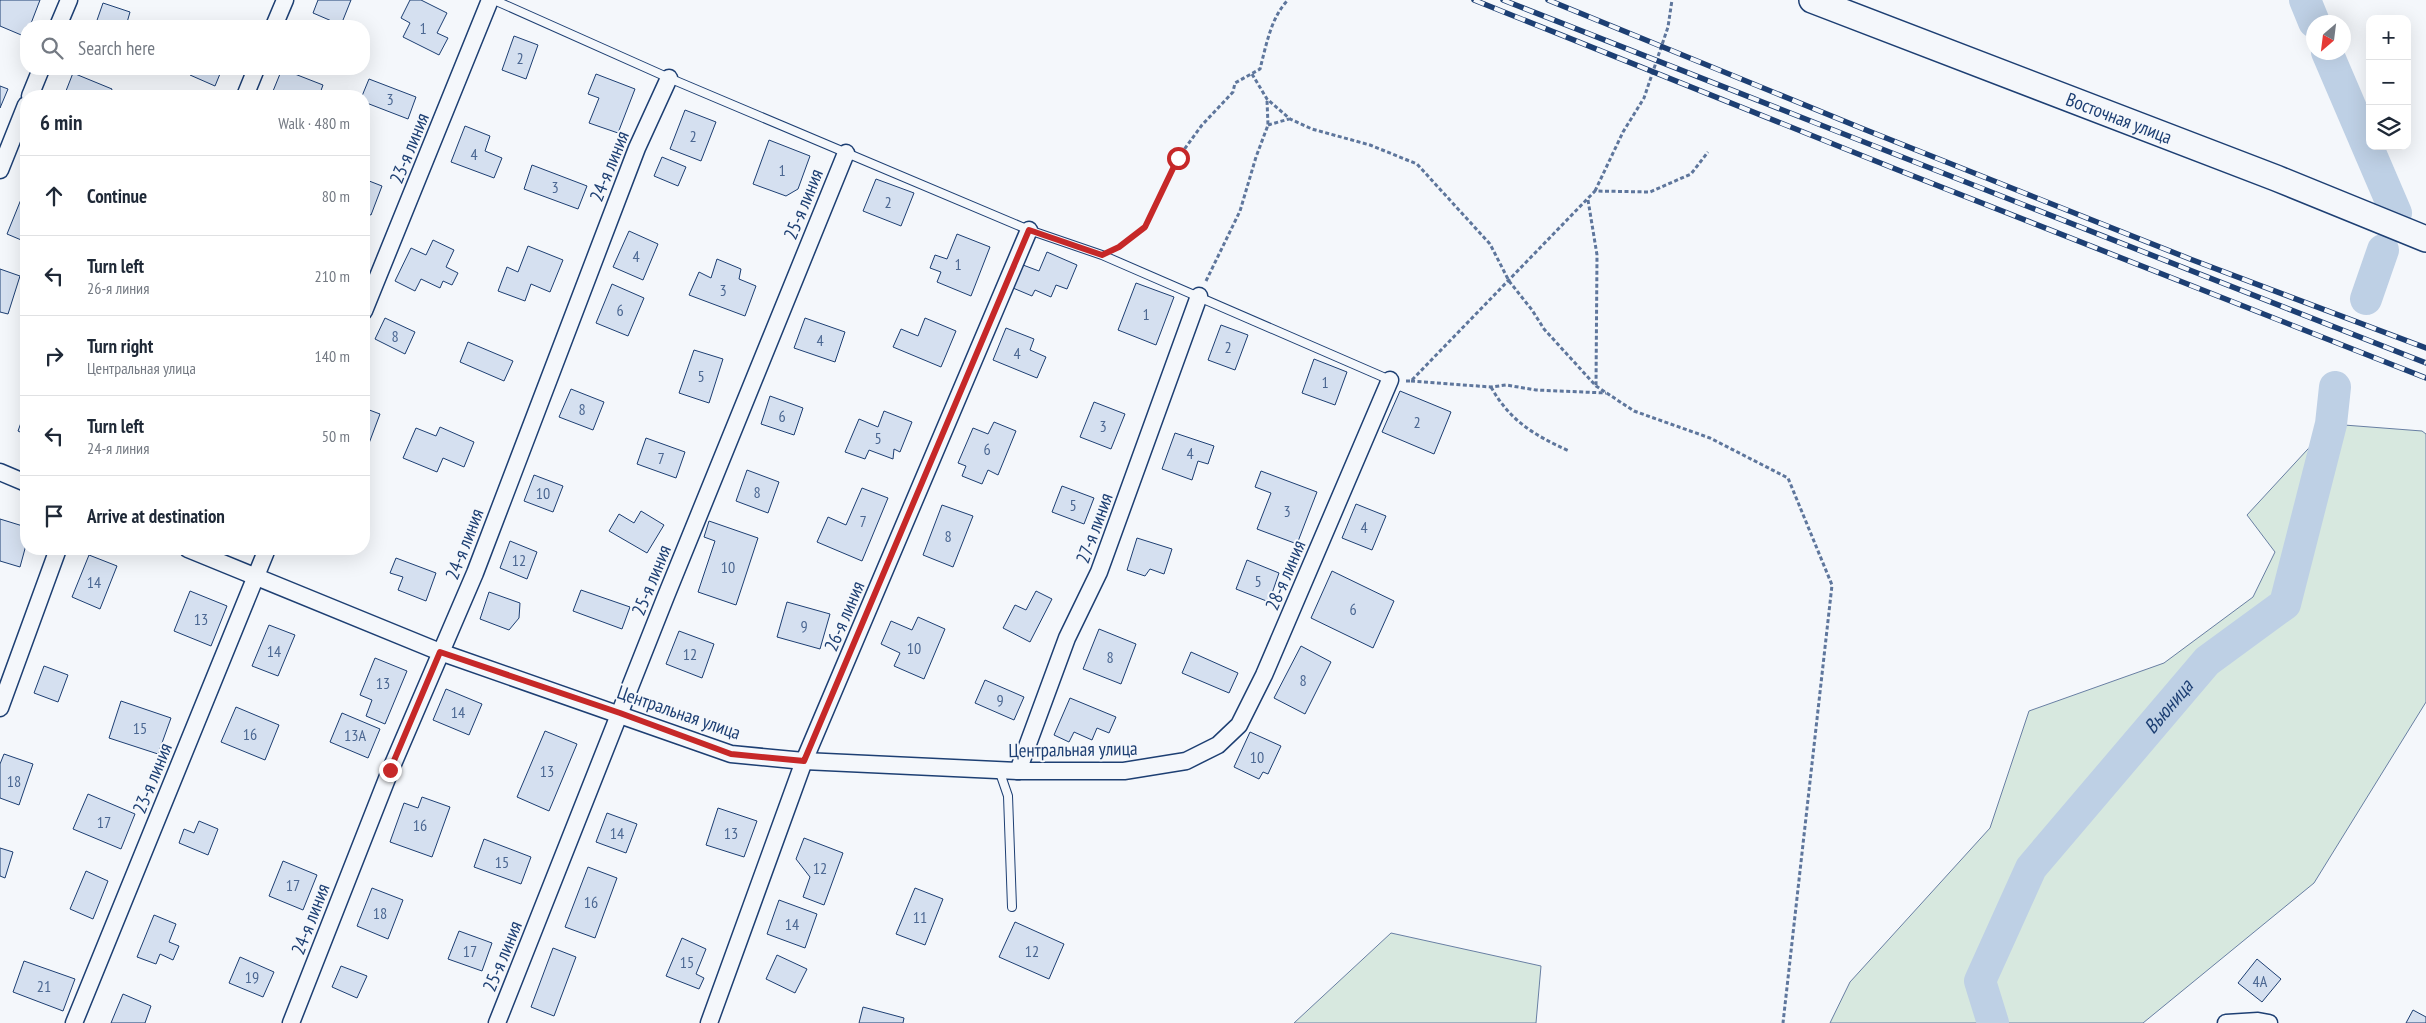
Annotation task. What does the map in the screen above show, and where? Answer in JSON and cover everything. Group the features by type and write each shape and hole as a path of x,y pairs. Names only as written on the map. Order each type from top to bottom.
{"main road":[{"name":"Восточная улица","path":"1812,0 2276,178 2426,239"}],"street":[{"path":"61,20 69,0"},
{"path":"277,20 285,0"},
{"name":"23-я линия","path":"370,296 492,0"},
{"path":"32,90 39,75"},
{"path":"247,90 254,75"},
{"name":"24-я линия","path":"291,1023 390,770 475,573 637,148 669,78"},
{"path":"0,170 20,120"},
{"name":"25-я линия","path":"497,1023 846,153"},
{"name":"26-я линия","path":"709,1023 804,761 1029,230"},
{"name":"27-я линия","path":"1018,771 1067,638 1100,572 1199,296"},
{"name":"28-я линия","path":"1186,761 1218,744 1240,725 1264,675 1390,380"},
{"path":"0,472 20,480"},
{"path":"0,708 56,555"},
{"name":"Центральная улица","path":"203,555 440,652 620,713 731,754 804,761 1018,771 1124,772 1186,761"},
{"name":"23-я линия","path":"74,1023 265,555"},
{"path":"2226,1023 2258,1021 2268,1023"}],"lane":[{"path":"492,0 846,153 1029,230 1102,255 1390,380"},
{"path":"999,770 1008,796 1012,907"}],"path":[{"path":"1102,255 1119,247 1145,227 1178,158 1202,125 1233,92 1235,83 1260,69 1268,36 1284,4 1288,0"},
{"path":"1411,381 1595,192 1623,132 1644,98 1668,27 1672,0"},
{"path":"1252,74 1267,99 1290,119 1312,129 1370,145 1417,164 1490,244 1509,281 1544,329 1596,386 1634,411 1710,438 1788,478 1832,585 1783,1023"},
{"path":"1199,296 1240,212 1256,157 1268,126 1267,99"},
{"path":"1268,126 1290,119"},
{"path":"1595,192 1650,192 1691,174 1708,152"},
{"path":"1588,200 1597,255 1596,386"},
{"path":"1390,380 1490,386 1506,385 1536,390 1606,393"},
{"path":"1490,386 1499,403 1519,424 1570,451"}],"shaded area":[{"path":"2331,424 2422,431 2426,434 2426,702 2314,883 2143,1023 1830,1023 1850,982 1990,828 2029,711 2164,663 2253,597 2275,552 2247,515"},
{"path":"1391,933 1541,966 1536,1023 1294,1023"}],"building":[{"path":"0,0 40,0 32,20 20,20 20,34 0,26"},
{"path":"318,0 351,0 343,20 329,20 313,13"},
{"path":"410,0 421,0 447,13 437,33 448,38 439,55 403,37 410,23 401,18"},
{"path":"103,3 130,12 128,20 97,20"},
{"path":"514,36 538,45 526,79 502,70"},
{"path":"596,74 635,89 618,133 589,123 599,98 588,94"},
{"path":"72,75 78,75 112,89 112,90 66,90"},
{"path":"190,75 220,75 215,86"},
{"path":"280,75 297,75 323,85 321,90 273,90"},
{"path":"369,79 416,97 408,119 370,104 370,90 364,90"},
{"path":"0,86 8,89 0,108"},
{"path":"685,110 716,122 701,161 670,149"},
{"path":"465,126 490,136 485,151 502,158 494,178 451,162"},
{"path":"769,140 810,156 798,189 786,196 753,184"},
{"path":"662,157 686,167 678,186 654,176"},
{"path":"532,165 587,186 578,209 524,189"},
{"path":"876,179 914,193 901,226 863,211"},
{"path":"370,181 382,186 370,215"},
{"path":"20,202 20,239 7,234"},
{"path":"629,231 658,244 643,280 613,267"},
{"path":"957,234 990,247 971,296 937,282 941,272 930,268 935,255 947,259"},
{"path":"433,240 454,250 446,267 458,273 452,285 443,281 440,288 421,279 415,291 395,281 411,248 426,255"},
{"path":"528,246 563,260 550,292 531,284 525,301 498,291 507,267 518,272"},
{"path":"1047,252 1077,265 1067,289 1056,285 1051,297 1035,290 1032,296 1013,288 1023,265 1039,271"},
{"path":"717,259 741,269 739,279 756,286 745,316 689,295 699,272 711,278"},
{"path":"0,269 20,276 8,314 0,312"},
{"path":"1136,283 1174,297 1156,345 1118,330"},
{"path":"612,284 644,298 628,336 596,323"},
{"path":"385,318 415,332 405,354 375,339"},
{"path":"805,318 845,332 835,362 794,348"},
{"path":"925,318 956,331 941,367 893,347 901,329 918,336"},
{"path":"1221,325 1248,335 1235,370 1208,360"},
{"path":"1006,328 1034,339 1030,350 1046,357 1037,378 993,360"},
{"path":"468,342 513,361 504,381 460,362"},
{"path":"694,350 723,359 709,403 679,393"},
{"path":"1314,359 1347,372 1335,405 1302,393"},
{"path":"571,389 604,402 593,430 559,417"},
{"path":"1400,391 1451,412 1434,454 1382,432"},
{"path":"770,396 803,408 794,435 761,424"},
{"path":"1094,402 1125,414 1111,449 1080,437"},
{"path":"370,410 380,414 370,441"},
{"path":"884,411 912,422 900,452 894,449 893,459 869,450 865,459 845,452 859,419 878,427"},
{"path":"994,422 1016,431 998,475 988,470 982,484 962,476 966,466 958,463 973,428 988,434"},
{"path":"440,427 474,442 464,467 443,458 437,472 403,458 416,428 436,436"},
{"path":"1175,433 1214,446 1208,464 1198,461 1192,480 1162,469"},
{"path":"646,438 685,452 676,478 637,464"},
{"path":"747,470 779,482 768,513 736,501"},
{"path":"1261,471 1317,492 1297,544 1257,529 1271,493 1255,487"},
{"path":"534,475 563,486 553,512 524,501"},
{"path":"1062,486 1094,498 1084,524 1052,512"},
{"path":"862,488 888,498 862,561 817,542 828,517 846,525"},
{"path":"1356,504 1386,516 1372,550 1342,538"},
{"path":"942,505 973,516 953,567 923,555"},
{"path":"641,511 664,525 647,553 609,531 619,514 634,523"},
{"path":"0,519 20,525 20,555 23,555 20,567 0,561"},
{"path":"709,521 758,538 736,605 698,592 715,541 704,537"},
{"path":"1137,538 1172,549 1164,574 1150,569 1145,576 1127,570"},
{"path":"510,541 537,552 527,579 500,568"},
{"path":"89,555 117,566 100,609 72,597"},
{"path":"396,558 436,573 426,601 398,590 403,577 390,573"},
{"path":"1247,560 1279,573 1269,602 1236,589"},
{"path":"1332,571 1394,601 1373,648 1311,618"},
{"path":"581,590 630,607 622,629 573,611"},
{"path":"190,591 227,606 211,646 174,631"},
{"path":"1036,591 1052,599 1030,642 1003,628 1015,605 1026,610"},
{"path":"489,592 520,603 519,618 509,630 480,619"},
{"path":"787,602 830,614 820,649 777,637"},
{"path":"918,617 945,629 924,679 894,666 900,653 881,644 891,621 912,630"},
{"path":"269,625 295,635 278,676 252,666"},
{"path":"1099,629 1136,644 1121,684 1083,669"},
{"path":"679,631 714,644 702,678 666,664"},
{"path":"1301,646 1331,662 1305,714 1274,698"},
{"path":"1191,652 1238,673 1229,693 1182,673"},
{"path":"375,658 407,671 385,724 366,716 372,700 360,695"},
{"path":"44,666 68,675 58,702 34,693"},
{"path":"985,680 1024,697 1014,720 975,703"},
{"path":"446,689 482,704 469,735 433,720"},
{"path":"1070,698 1116,717 1109,733 1097,728 1092,740 1074,732 1069,742 1054,735"},
{"path":"121,701 171,718 158,754 109,738"},
{"path":"236,707 279,725 265,760 221,742"},
{"path":"342,713 380,729 368,758 330,742"},
{"path":"545,731 577,744 549,811 517,797"},
{"path":"1250,732 1281,746 1268,774 1263,772 1259,779 1234,767"},
{"path":"4,754 33,764 19,805 0,798 0,764"},
{"path":"88,794 135,814 121,849 73,829"},
{"path":"422,797 450,807 432,857 390,842 404,803 418,808"},
{"path":"718,808 757,821 744,857 706,845"},
{"path":"607,813 637,824 626,853 596,842"},
{"path":"199,821 218,829 208,855 179,843 184,829 194,833"},
{"path":"804,838 843,853 824,905 803,897 810,877 796,859"},
{"path":"484,839 531,857 521,884 474,867"},
{"path":"0,848 13,852 5,878 0,876"},
{"path":"283,861 317,875 303,910 269,896"},
{"path":"588,867 617,878 595,938 565,927"},
{"path":"86,871 108,881 93,919 70,909"},
{"path":"372,888 403,900 388,939 357,926"},
{"path":"915,888 943,899 925,945 896,934"},
{"path":"779,900 817,914 805,948 767,934"},
{"path":"154,915 176,924 169,942 179,946 173,960 160,954 156,964 137,957"},
{"path":"1015,922 1064,944 1049,979 999,957"},
{"path":"459,931 492,943 482,971 448,959"},
{"path":"682,938 706,949 696,974 704,978 699,989 666,976"},
{"path":"553,948 576,957 554,1016 531,1007"},
{"path":"777,955 807,969 795,993 766,979"},
{"path":"240,957 274,972 263,997 229,983"},
{"path":"2257,959 2281,979 2262,1002 2238,983"},
{"path":"24,961 75,979 63,1011 13,992"},
{"path":"341,966 367,976 357,998 332,987"},
{"path":"123,994 151,1006 145,1023 111,1023"},
{"path":"863,1007 904,1018 903,1023 859,1023"},
{"path":"2413,1010 2426,1017 2426,1023 2406,1023"}],"waterway":[{"name":"Вьюница","path":"2305,0 2311,15"},
{"name":"Вьюница","path":"2330,60 2396,213"},
{"name":"Вьюница","path":"2366,299 2383,250"},
{"name":"Вьюница","path":"1993,1023 1980,981 2031,868 2207,661 2285,604 2331,424 2335,387"}],"railway":[{"path":"1474,0 1898,170 2426,378"},
{"path":"1503,0 2426,363"},
{"path":"1548,0 1861,128 2190,259 2426,348"}],"route":[{"path":"390,770 440,652 620,713 731,754 804,761 1029,230 1102,255 1119,247 1145,227 1178,158"}]}
